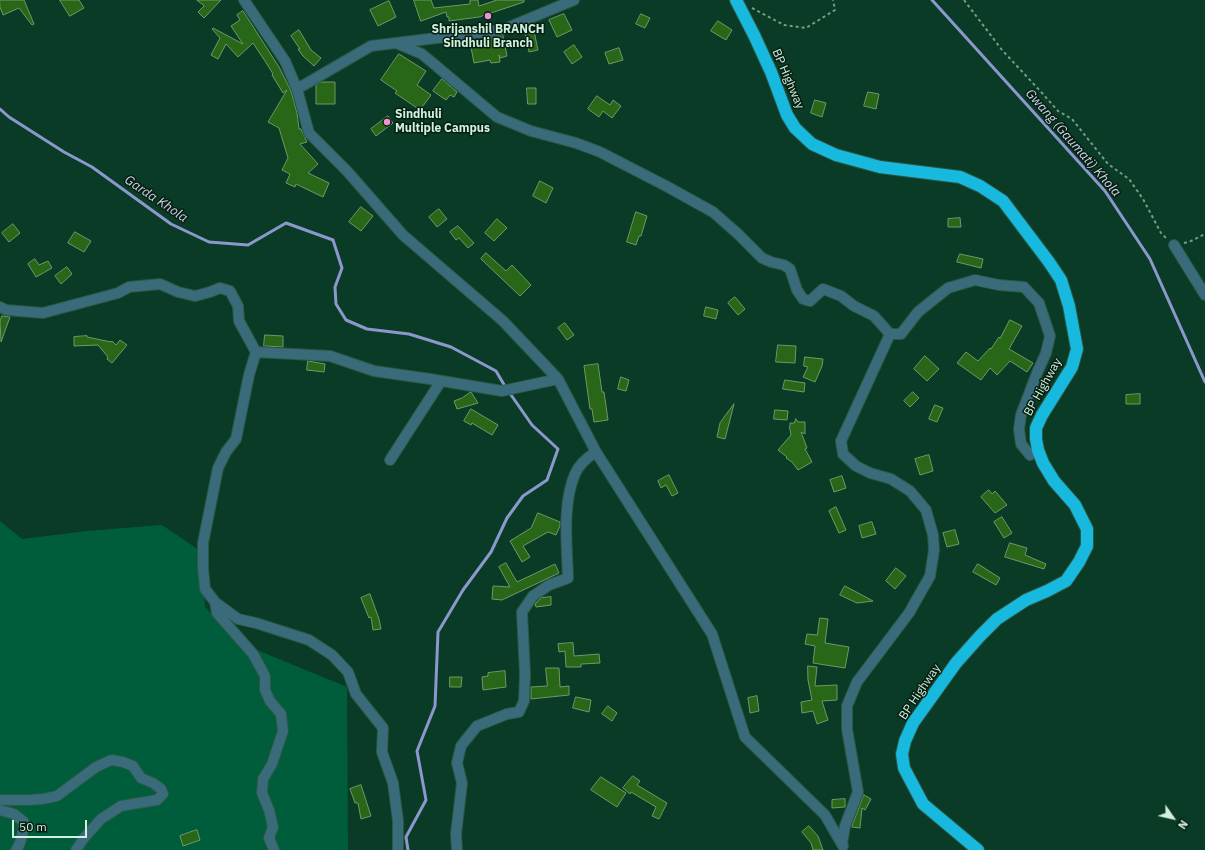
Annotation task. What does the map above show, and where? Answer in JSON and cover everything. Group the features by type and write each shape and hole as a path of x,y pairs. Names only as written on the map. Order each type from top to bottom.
{"highway":[{"name":"BP Highway","path":"736,0 771,72 787,115 795,128 812,144 836,155 880,167 960,177 980,186 1003,201 1049,262 1060,280 1069,306 1077,349 1072,367 1050,400 1036,428 1036,439 1043,463 1054,481 1075,505 1087,529 1087,546 1079,562 1066,580 1047,591 1026,600 997,619 980,636 956,663 914,723 905,741 902,754 904,768 923,804 978,850"}],"street":[{"path":"244,0 285,61 297,89 309,133 347,171 404,235 503,321 558,378 596,452 712,634 745,737 825,815 843,847"},
{"path":"297,89 371,46 502,30 574,0"},
{"path":"396,42 422,54 497,117 531,131 576,143 600,152 713,212 762,258 784,265 790,269 797,290 803,299 810,301 823,289 841,296 854,306 874,316 890,334 900,334 918,312 948,288 975,280 999,285 1024,287 1039,303 1050,336 1046,353 1021,415 1019,429 1021,444 1030,455 1038,450"},
{"path":"1174,246 1205,295"},
{"path":"0,308 6,310 43,313 118,294 129,287 160,284 178,292 195,296 220,288 230,292 238,306 239,321 256,352 249,375 236,439 226,452 218,468 203,543 202,568 205,589 216,602 238,619 256,623 309,640 332,654 348,672 356,694 384,728 382,752 393,783 398,821 398,850"},
{"path":"843,847 846,826 858,792 847,729 847,706 857,682 909,613 930,576 934,550 933,535 926,510 910,491 891,479 870,473 856,466 844,454 841,441 890,334"},
{"path":"256,352 330,356 374,372 502,391 558,378"},
{"path":"390,460 441,381"},
{"path":"456,850 456,834 462,783 457,763 461,746 477,726 507,714 519,712 524,701 525,674 522,612 533,596 549,585 568,578 568,496 575,473 586,459 596,452"},
{"path":"216,602 217,613 253,654 265,676 266,690 270,701 281,714 283,731 272,764 263,779 262,793 270,810 273,827 269,838 274,850"},
{"path":"0,800 29,800 57,796 96,767 111,760 123,762 133,766 141,778 153,783 161,789 163,794 157,800 121,806 101,819 84,838 76,850"},
{"path":"0,810 14,814 24,822 23,832 16,850"}],"path":[{"path":"750,7 784,25 806,28 835,10 833,0"},
{"path":"964,0 1002,50 1058,111 1072,119 1108,164 1129,179 1143,199 1162,233 1174,246 1191,241 1205,234"}],"green space":[{"path":"0,521 22,539 87,531 162,525 202,552 205,607 240,643 347,687 348,850 0,850"}],"building":[{"path":"0,0 24,0 34,24 32,25 19,8 3,15 0,7"},
{"path":"60,0 79,0 84,8 70,16"},
{"path":"197,0 221,0 204,18 198,12 204,6"},
{"path":"414,0 431,0 434,8 470,4 470,0 478,0 479,6 497,0 524,0 524,2 479,17 449,21 449,17 447,17 446,12 421,21"},
{"path":"389,1 396,17 378,26 370,10"},
{"path":"243,11 279,67 291,91 297,113 299,129 301,129 307,142 300,144 318,164 308,173 329,183 323,197 296,184 295,187 286,183 290,174 282,170 288,158 279,128 268,122 287,90 283,93 272,75 273,74 253,43 238,57 226,44 218,59 211,55 220,38 212,29 213,28 243,44 231,26 240,20 237,15"},
{"path":"564,14 572,30 557,37 549,20"},
{"path":"641,14 650,18 645,28 636,24"},
{"path":"718,21 732,30 726,40 711,31"},
{"path":"299,30 311,50 321,58 314,66 303,56 291,36"},
{"path":"534,31 538,50 529,52 525,34"},
{"path":"503,36 507,56 500,58 499,55 500,62 491,63 490,60 474,63 470,42"},
{"path":"574,45 582,57 572,64 564,52"},
{"path":"619,48 623,60 609,64 605,53"},
{"path":"399,54 426,71 417,85 431,95 420,110 395,93 397,91 381,80"},
{"path":"442,79 457,92 454,97 450,95 446,100 433,91"},
{"path":"321,82 335,82 335,104 316,104 316,85"},
{"path":"527,88 536,88 536,104 528,104"},
{"path":"868,92 879,94 876,109 864,106"},
{"path":"597,96 610,105 613,100 621,106 612,118 603,111 599,117 588,109"},
{"path":"815,100 826,103 822,117 811,113"},
{"path":"388,116 393,123 376,136 371,129"},
{"path":"540,181 553,188 546,203 533,196"},
{"path":"361,207 373,216 361,231 349,222"},
{"path":"439,209 447,219 437,227 429,217"},
{"path":"636,212 647,216 641,236 639,236 636,245 627,242"},
{"path":"960,218 961,227 948,227 948,219"},
{"path":"497,219 507,228 494,241 485,233"},
{"path":"13,224 20,233 9,242 2,233"},
{"path":"458,226 474,243 468,248 459,238 456,240 450,232"},
{"path":"75,232 91,241 84,252 68,243"},
{"path":"486,253 506,271 512,265 531,285 520,296 481,259"},
{"path":"960,254 983,259 981,268 957,262"},
{"path":"35,259 39,265 48,261 52,268 36,277 28,264"},
{"path":"67,267 72,274 61,284 55,276"},
{"path":"735,297 745,309 738,315 728,303"},
{"path":"706,307 718,310 716,319 704,316"},
{"path":"2,316 10,317 1,342 0,322"},
{"path":"1010,320 1022,326 1009,349 1033,363 1027,372 1010,361 997,375 990,368 981,380 957,363 966,352 978,361 990,348 991,349 999,337 1000,338"},
{"path":"565,323 574,335 567,340 558,328"},
{"path":"265,335 283,336 283,347 264,346"},
{"path":"87,336 112,341 116,345 120,340 127,345 112,363 107,359 108,357 98,345 74,346 74,337"},
{"path":"778,345 796,346 795,363 776,362"},
{"path":"925,356 939,369 927,381 914,369"},
{"path":"805,357 823,359 822,366 815,382 803,377 808,367 804,366"},
{"path":"308,361 325,364 324,372 307,370"},
{"path":"598,364 608,420 594,422 592,409 590,409 584,366"},
{"path":"621,377 629,380 626,391 618,389"},
{"path":"785,380 805,383 804,392 783,389"},
{"path":"471,392 478,403 457,409 454,401"},
{"path":"913,392 919,398 910,407 904,401"},
{"path":"1140,394 1140,404 1126,404 1126,395"},
{"path":"734,404 725,439 717,437 720,423"},
{"path":"935,405 943,408 937,422 929,419"},
{"path":"471,409 498,425 492,435 472,423 471,425 464,421"},
{"path":"775,410 788,411 787,420 774,419"},
{"path":"796,419 798,422 805,422 805,434 801,432 807,448 805,449 812,462 798,470 792,462 786,458 787,457 778,450 791,435 789,428 790,423 794,423"},
{"path":"929,455 933,471 920,475 915,459"},
{"path":"669,475 678,493 672,496 666,485 661,488 658,481"},
{"path":"842,476 846,488 834,492 830,480"},
{"path":"989,490 992,494 995,491 1007,505 995,513 981,497"},
{"path":"836,507 846,530 839,533 829,511"},
{"path":"538,513 560,522 560,526 556,535 548,532 523,546 530,557 522,562 510,541 531,528"},
{"path":"1002,517 1012,533 1004,538 994,522"},
{"path":"872,522 876,534 862,538 859,526"},
{"path":"955,530 959,544 947,547 943,533"},
{"path":"1010,543 1027,548 1025,555 1046,564 1044,569 1005,557"},
{"path":"506,563 517,582 555,564 559,573 502,600 492,599 493,586 510,587 499,567"},
{"path":"978,564 1000,578 996,585 973,572"},
{"path":"896,568 906,576 895,589 886,581"},
{"path":"845,586 873,601 857,603 840,595"},
{"path":"370,594 381,629 373,630 371,617 369,618 361,598"},
{"path":"551,597 551,605 536,607 535,604 541,598"},
{"path":"820,618 828,619 825,643 849,647 845,668 813,663 815,646 805,644 807,634 817,635"},
{"path":"573,643 574,656 599,654 600,663 581,664 581,667 566,667 565,651 559,652 558,644"},
{"path":"808,666 817,667 815,686 837,685 837,700 822,701 828,720 817,724 813,711 802,713 801,702 812,700 808,680"},
{"path":"546,668 559,668 560,687 569,686 569,695 531,699 531,687 547,686"},
{"path":"505,671 506,687 483,690 482,677 488,676 488,673"},
{"path":"450,677 462,677 461,687 450,687"},
{"path":"757,696 759,711 750,713 748,698"},
{"path":"576,697 591,700 589,712 573,708"},
{"path":"608,706 617,713 612,721 602,714"},
{"path":"633,776 640,781 637,785 667,803 659,819 652,816 656,807 631,792 630,794 623,788"},
{"path":"601,777 626,793 617,807 591,790"},
{"path":"361,785 371,816 361,819 358,803 355,803 350,789"},
{"path":"864,795 871,799 865,810 862,808 860,828 852,827"},
{"path":"845,799 845,807 832,808 832,800"},
{"path":"809,826 818,836 823,850 813,850 811,843 802,832"},
{"path":"197,830 200,840 183,846 180,836"}],"waterway":[{"name":"Gwang (Gaumati) Khola","path":"932,0 1105,191 1150,259 1205,382"},
{"name":"Garda Khola","path":"0,109 9,117 64,152 92,167 171,224 209,242 248,245 286,223 333,240 342,268 335,287 336,304 346,320 367,329 409,334 451,347 496,371 506,388"},
{"path":"408,850 406,837 426,800 417,751 435,706 438,632 463,590 491,552 507,518 523,496 547,480 558,449 532,425 509,392"}],"place":[{"name":"Shrijanshil BRANCH Sindhuli Branch","path":"488,16"},
{"name":"Sindhuli Multiple Campus","path":"387,122"}]}
